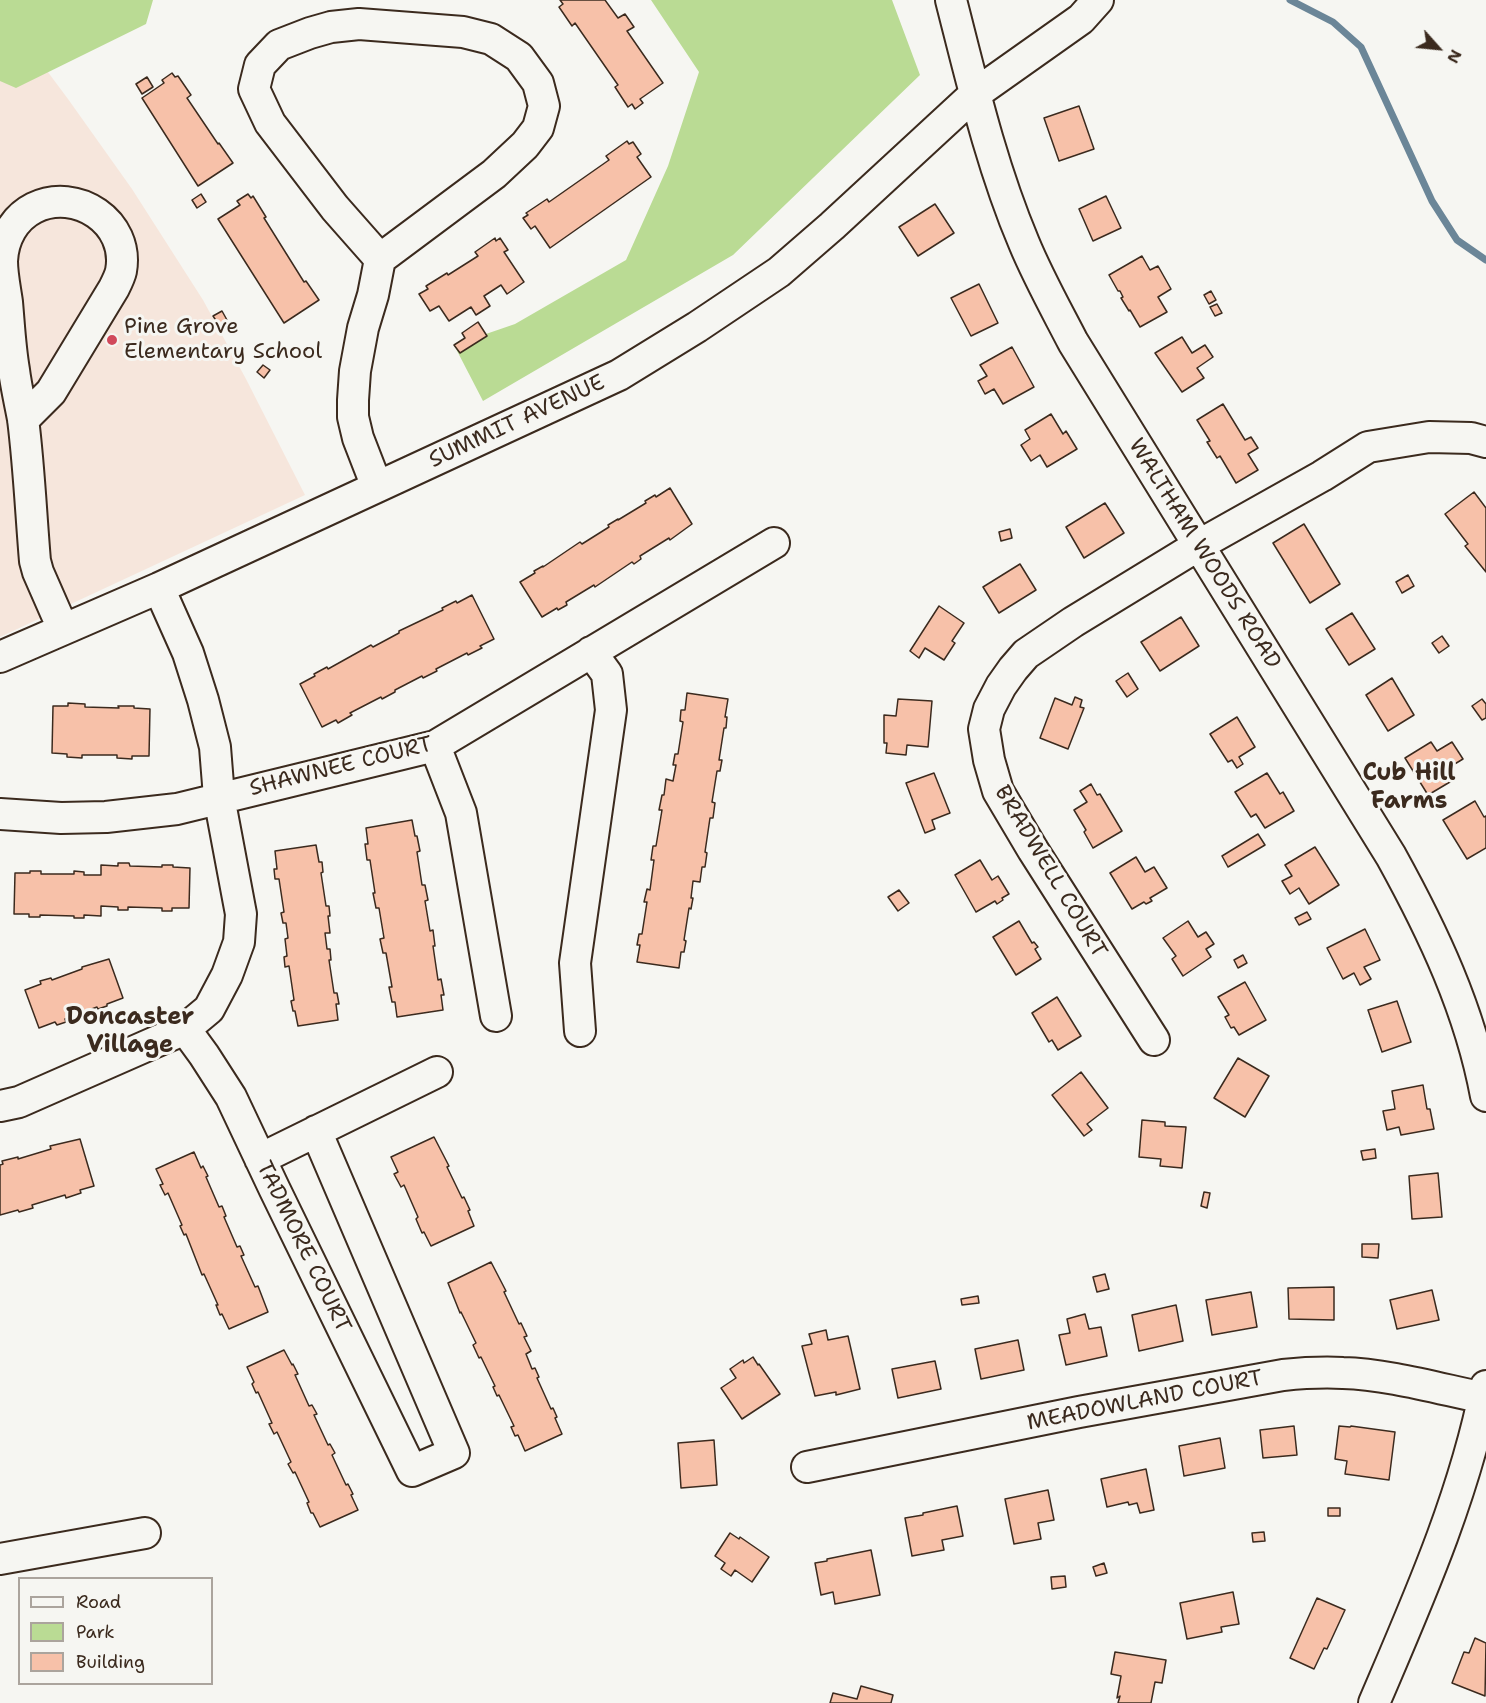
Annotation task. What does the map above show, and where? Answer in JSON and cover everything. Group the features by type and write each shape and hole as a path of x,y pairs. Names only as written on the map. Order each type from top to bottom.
{"street":[{"name":"WALTHAM WOODS ROAD","path":"951,0 985,132 1003,188 1045,288 1073,342 1391,856 1422,913 1448,969 1470,1028 1486,1096"},
{"name":"SUMMIT AVENUE","path":"0,657 159,588 619,375 697,327 779,272 975,94 1081,19 1098,0"},
{"path":"377,487 358,438 353,417 353,400 361,339 380,259 494,174 525,145 538,128 544,106 538,83 519,57 491,39 464,32 359,24 331,27 279,45 260,65 254,89 270,123 335,208 380,259"},
{"path":"23,420 51,392 114,288 121,271 121,255 116,236 104,219 92,209 73,202 55,202 36,207 22,215 12,228 2,261 14,370 23,420 35,561 63,629"},
{"name":"BRADWELL COURT","path":"1154,1040 998,791 989,760 984,729 989,709 1001,686 1026,654 1073,622 1199,545 1322,476 1368,447 1429,437 1471,438 1486,442"},
{"name":"SHAWNEE COURT","path":"0,814 61,818 106,817 177,809 435,746 774,543"},
{"path":"0,1106 19,1102 185,1029 209,1009 227,975 238,942 241,914 219,797 215,747 188,653 159,588"},
{"path":"580,1031 575,963 611,710 607,674 591,652"},
{"path":"435,746 461,813 496,1016"},
{"name":"TADMORE COURT","path":"185,1029 231,1097 412,1471 454,1453 316,1131"},
{"path":"260,1159 437,1072"},
{"name":"MEADOWLAND COURT","path":"807,1467 1079,1412 1284,1375 1345,1373 1485,1392"},
{"path":"1374,1703 1446,1527 1469,1460 1485,1392"},
{"path":"0,1559 145,1533"}],"shaded area":[{"name":"Pine Grove Elementary School","path":"0,12 27,44 132,189 203,300 305,495 0,637"}],"green space":[{"path":"0,0 153,0 146,24 16,88 0,81"},
{"path":"651,0 892,0 920,75 733,255 483,401 454,345 515,324 626,260 668,166 699,72"}],"building":[{"path":"560,0 605,0 618,18 625,14 634,27 627,31 663,83 640,99 643,103 635,109 632,104 628,107 615,87 618,85 575,23 572,26 559,7 563,4"},
{"path":"172,73 175,77 178,76 191,95 187,98 233,163 198,186 142,98 164,83 162,80"},
{"path":"147,77 153,87 142,94 136,84"},
{"path":"1079,106 1094,149 1059,161 1044,118"},
{"path":"627,141 629,144 633,142 641,154 637,157 651,177 550,248 535,226 531,229 523,218 528,215 526,213 547,199 549,202 609,160 606,156"},
{"path":"201,194 206,202 197,208 192,200"},
{"path":"248,194 251,198 253,196 304,282 306,281 319,300 284,323 218,219 240,205 237,201"},
{"path":"1106,196 1121,228 1093,241 1079,209"},
{"path":"935,204 954,233 918,256 899,227"},
{"path":"495,238 496,241 500,238 508,250 504,252 524,282 507,294 501,285 484,296 490,306 476,315 471,307 449,321 439,306 430,311 419,294 428,289 426,286 478,256 475,252"},
{"path":"1142,256 1150,270 1158,266 1171,289 1158,297 1167,312 1140,327 1109,275"},
{"path":"979,284 998,323 971,336 951,298"},
{"path":"1211,291 1216,300 1209,304 1204,295"},
{"path":"1217,304 1222,313 1215,316 1210,307"},
{"path":"222,311 227,320 219,325 213,316"},
{"path":"478,322 487,336 460,353 454,345 465,338 462,333"},
{"path":"1182,337 1192,353 1205,345 1213,357 1197,368 1204,378 1182,392 1155,353"},
{"path":"1012,347 1034,387 1003,404 994,389 985,394 978,381 987,376 980,365"},
{"path":"263,365 270,370 264,378 257,372"},
{"path":"1223,404 1245,440 1251,437 1258,448 1248,454 1258,470 1236,483 1220,456 1217,458 1207,442 1210,441 1197,420"},
{"path":"1051,414 1063,434 1066,431 1077,449 1047,467 1040,455 1031,461 1021,445 1030,439 1025,430"},
{"path":"670,488 692,524 670,540 669,538 640,556 641,559 634,564 632,562 595,587 594,585 566,602 567,605 542,617 520,582 580,542 582,544 609,527 608,525 646,503 645,501"},
{"path":"1474,492 1486,508 1486,572 1465,546 1468,544 1445,514"},
{"path":"1105,503 1124,533 1084,558 1066,527"},
{"path":"1304,524 1340,584 1310,603 1273,543"},
{"path":"1010,529 1012,538 1001,541 999,532"},
{"path":"1020,564 1036,590 999,613 983,587"},
{"path":"1408,575 1414,586 1402,593 1396,582"},
{"path":"472,595 494,639 480,646 482,648 468,655 467,653 436,669 437,671 423,678 422,676 382,699 381,697 350,713 352,715 338,723 336,720 322,727 300,684 327,667 328,669 371,645 373,647 399,631 443,610 442,608"},
{"path":"939,606 964,623 952,641 955,643 944,660 925,648 919,658 910,651"},
{"path":"1352,613 1375,649 1349,665 1326,629"},
{"path":"1181,617 1199,646 1160,671 1141,642"},
{"path":"1442,636 1449,646 1439,653 1432,643"},
{"path":"1128,673 1138,689 1127,697 1116,681"},
{"path":"1392,678 1414,715 1388,731 1366,695"},
{"path":"687,693 728,699 726,728 724,728 719,760 722,760 720,771 717,771 712,802 715,803 713,818 710,818 705,867 702,867 700,882 693,881 691,898 693,898 691,909 689,908 684,940 686,941 684,952 681,952 679,968 637,962 640,945 637,945 639,934 642,934 647,889 650,890 654,860 651,860 653,846 656,846 662,810 659,810 666,779 673,781 676,765 673,765 675,754 678,754 683,722 680,721 681,710 685,710"},
{"path":"1075,697 1082,700 1080,707 1084,708 1068,749 1040,738 1055,698 1072,705"},
{"path":"898,699 932,701 928,747 907,745 906,755 886,753 884,715 896,716"},
{"path":"1482,699 1486,704 1486,718 1482,720 1472,706"},
{"path":"68,703 85,704 85,707 134,706 134,708 150,709 149,756 132,756 132,759 117,758 117,755 82,755 82,758 52,753 53,706 68,706"},
{"path":"1237,717 1255,747 1239,757 1243,764 1237,768 1232,760 1228,762 1210,734"},
{"path":"1431,742 1437,751 1452,742 1463,759 1448,768 1455,779 1428,795 1405,758"},
{"path":"934,773 950,813 932,820 935,829 925,833 906,783"},
{"path":"1267,773 1280,794 1283,792 1294,811 1265,828 1256,814 1251,817 1235,792"},
{"path":"1091,784 1097,795 1100,794 1122,831 1093,848 1074,810 1087,802 1080,791"},
{"path":"1475,801 1484,817 1486,816 1486,848 1467,859 1443,820"},
{"path":"412,820 420,851 417,852 422,885 425,885 428,900 425,901 430,931 433,930 438,980 441,979 444,995 441,995 443,1010 397,1017 395,1002 392,1002 389,987 392,987 386,953 383,953 380,939 384,938 379,908 376,908 373,893 375,893 370,860 367,860 366,828"},
{"path":"1258,834 1265,845 1228,867 1222,856"},
{"path":"316,845 319,862 322,862 323,872 321,873 326,906 329,906 330,933 325,933 327,949 330,949 331,960 329,960 334,993 337,993 339,1004 336,1004 338,1020 298,1026 291,1001 294,1000 289,966 285,967 284,957 287,956 285,939 288,938 286,923 283,923 281,913 284,912 279,879 275,879 274,869 277,869 275,851"},
{"path":"1315,847 1339,885 1309,904 1299,888 1290,894 1282,881 1292,876 1285,865"},
{"path":"1136,857 1145,872 1154,867 1167,888 1150,898 1152,901 1146,904 1144,902 1132,909 1110,873"},
{"path":"980,860 992,880 998,876 1009,894 997,904 995,901 976,912 955,875"},
{"path":"118,863 129,863 130,866 173,865 173,867 190,868 189,908 172,908 172,911 162,911 162,908 128,907 128,910 118,910 118,907 101,906 101,916 84,915 84,918 40,915 40,917 29,917 29,914 14,914 15,873 41,871 41,874 74,874 74,871 84,872 84,875 101,875 101,865 118,866"},
{"path":"899,890 909,903 898,911 888,897"},
{"path":"1307,912 1311,919 1299,925 1295,918"},
{"path":"1019,921 1032,943 1034,942 1038,947 1035,949 1041,959 1016,975 993,937"},
{"path":"1188,921 1198,937 1206,932 1214,944 1206,949 1211,957 1183,976 1172,959 1176,956 1163,938"},
{"path":"1365,929 1380,960 1364,967 1371,979 1360,985 1354,973 1343,979 1327,948"},
{"path":"1243,955 1247,963 1238,968 1234,960"},
{"path":"109,959 123,998 107,1006 98,1009 97,1007 65,1019 66,1022 57,1025 55,1022 39,1028 25,990 41,984 40,981 51,978 52,980 82,969 82,967"},
{"path":"1245,982 1266,1020 1239,1035 1234,1027 1231,1028 1225,1017 1229,1015 1218,997"},
{"path":"1057,997 1081,1036 1058,1050 1052,1040 1049,1042 1032,1013"},
{"path":"1397,1001 1411,1042 1382,1052 1368,1010"},
{"path":"1238,1058 1269,1076 1245,1117 1214,1098"},
{"path":"1081,1072 1108,1108 1087,1124 1092,1130 1084,1136 1052,1095"},
{"path":"1423,1085 1427,1109 1430,1109 1434,1129 1401,1135 1399,1127 1387,1130 1383,1111 1395,1109 1392,1091"},
{"path":"1142,1120 1165,1122 1165,1126 1186,1127 1182,1168 1160,1166 1161,1159 1139,1157"},
{"path":"434,1137 462,1198 464,1197 470,1210 468,1211 474,1226 431,1246 424,1232 422,1233 416,1219 418,1217 404,1185 401,1187 394,1174 398,1172 391,1157"},
{"path":"80,1139 94,1186 80,1190 81,1193 66,1198 65,1195 32,1205 33,1208 0,1215 0,1165 3,1164 2,1161 18,1157 18,1159 51,1149 50,1146"},
{"path":"1375,1149 1376,1158 1363,1160 1361,1151"},
{"path":"194,1152 201,1168 203,1166 208,1176 206,1177 219,1207 222,1206 226,1216 224,1217 237,1247 240,1246 244,1255 241,1256 255,1287 258,1286 268,1312 229,1329 222,1314 220,1315 216,1305 218,1305 204,1274 202,1275 186,1234 184,1235 168,1193 165,1195 160,1185 163,1184 156,1169"},
{"path":"1438,1173 1442,1217 1412,1219 1409,1176"},
{"path":"1204,1192 1210,1193 1207,1208 1201,1206"},
{"path":"1362,1244 1379,1244 1378,1258 1362,1257"},
{"path":"491,1262 519,1324 521,1323 527,1336 524,1337 531,1351 526,1354 532,1369 535,1368 551,1409 553,1408 562,1434 525,1451 518,1435 515,1436 511,1427 514,1426 473,1345 476,1343 460,1313 448,1283"},
{"path":"1105,1274 1109,1289 1097,1292 1093,1277"},
{"path":"1334,1287 1334,1320 1289,1319 1288,1288"},
{"path":"1432,1290 1439,1320 1397,1329 1390,1300"},
{"path":"1251,1292 1257,1327 1212,1335 1206,1300"},
{"path":"978,1296 979,1303 962,1305 961,1299"},
{"path":"1176,1305 1183,1341 1139,1351 1132,1315"},
{"path":"1085,1314 1089,1329 1101,1327 1107,1356 1066,1365 1059,1335 1070,1333 1067,1319"},
{"path":"826,1330 828,1340 848,1336 860,1389 836,1395 836,1392 815,1396 802,1346 812,1344 809,1334"},
{"path":"1018,1340 1024,1370 981,1379 975,1349"},
{"path":"284,1350 298,1374 295,1375 309,1406 312,1405 317,1414 314,1415 328,1445 330,1444 335,1453 332,1455 346,1485 348,1484 353,1494 351,1495 358,1510 320,1527 311,1513 307,1503 309,1502 295,1472 293,1473 288,1464 291,1462 277,1432 274,1434 269,1424 272,1423 258,1392 256,1393 247,1367"},
{"path":"753,1357 780,1394 742,1419 721,1388 736,1378 730,1369 743,1360 744,1363"},
{"path":"935,1361 941,1389 898,1398 892,1369"},
{"path":"1294,1426 1297,1455 1263,1458 1260,1430"},
{"path":"1339,1426 1395,1432 1389,1480 1345,1474 1347,1461 1335,1459"},
{"path":"1220,1438 1225,1468 1184,1476 1179,1446"},
{"path":"714,1440 717,1485 681,1488 678,1443"},
{"path":"1146,1469 1154,1510 1140,1513 1137,1503 1129,1505 1128,1502 1107,1507 1101,1479"},
{"path":"1048,1490 1054,1520 1038,1523 1041,1539 1014,1544 1005,1499"},
{"path":"957,1506 963,1536 942,1540 944,1550 912,1556 905,1518"},
{"path":"1328,1508 1340,1508 1340,1516 1328,1516"},
{"path":"1264,1532 1265,1541 1253,1542 1252,1533"},
{"path":"730,1533 739,1539 740,1537 769,1557 752,1582 735,1570 731,1576 721,1569 725,1563 715,1556"},
{"path":"871,1550 880,1595 835,1604 833,1592 821,1595 815,1563"},
{"path":"1104,1563 1107,1573 1096,1576 1093,1567"},
{"path":"1065,1576 1066,1587 1052,1589 1051,1577"},
{"path":"1233,1592 1239,1624 1221,1627 1222,1632 1187,1639 1180,1603"},
{"path":"1317,1598 1345,1610 1327,1649 1324,1648 1314,1669 1290,1658"},
{"path":"1475,1638 1486,1643 1485,1696 1452,1683 1464,1652 1469,1653"},
{"path":"1115,1652 1166,1660 1162,1683 1155,1682 1151,1703 1118,1703 1121,1676 1111,1674"},
{"path":"861,1686 893,1695 891,1703 830,1703 833,1693 857,1699"}],"waterway":[{"path":"1290,0 1333,22 1361,47 1432,201 1457,240 1486,260"}],"place":[{"name":"Pine Grove Elementary School","path":"112,340"}],"district":[{"name":"Cub Hill Farms","path":"1409,788"},
{"name":"Doncaster Village","path":"130,1032"}]}
